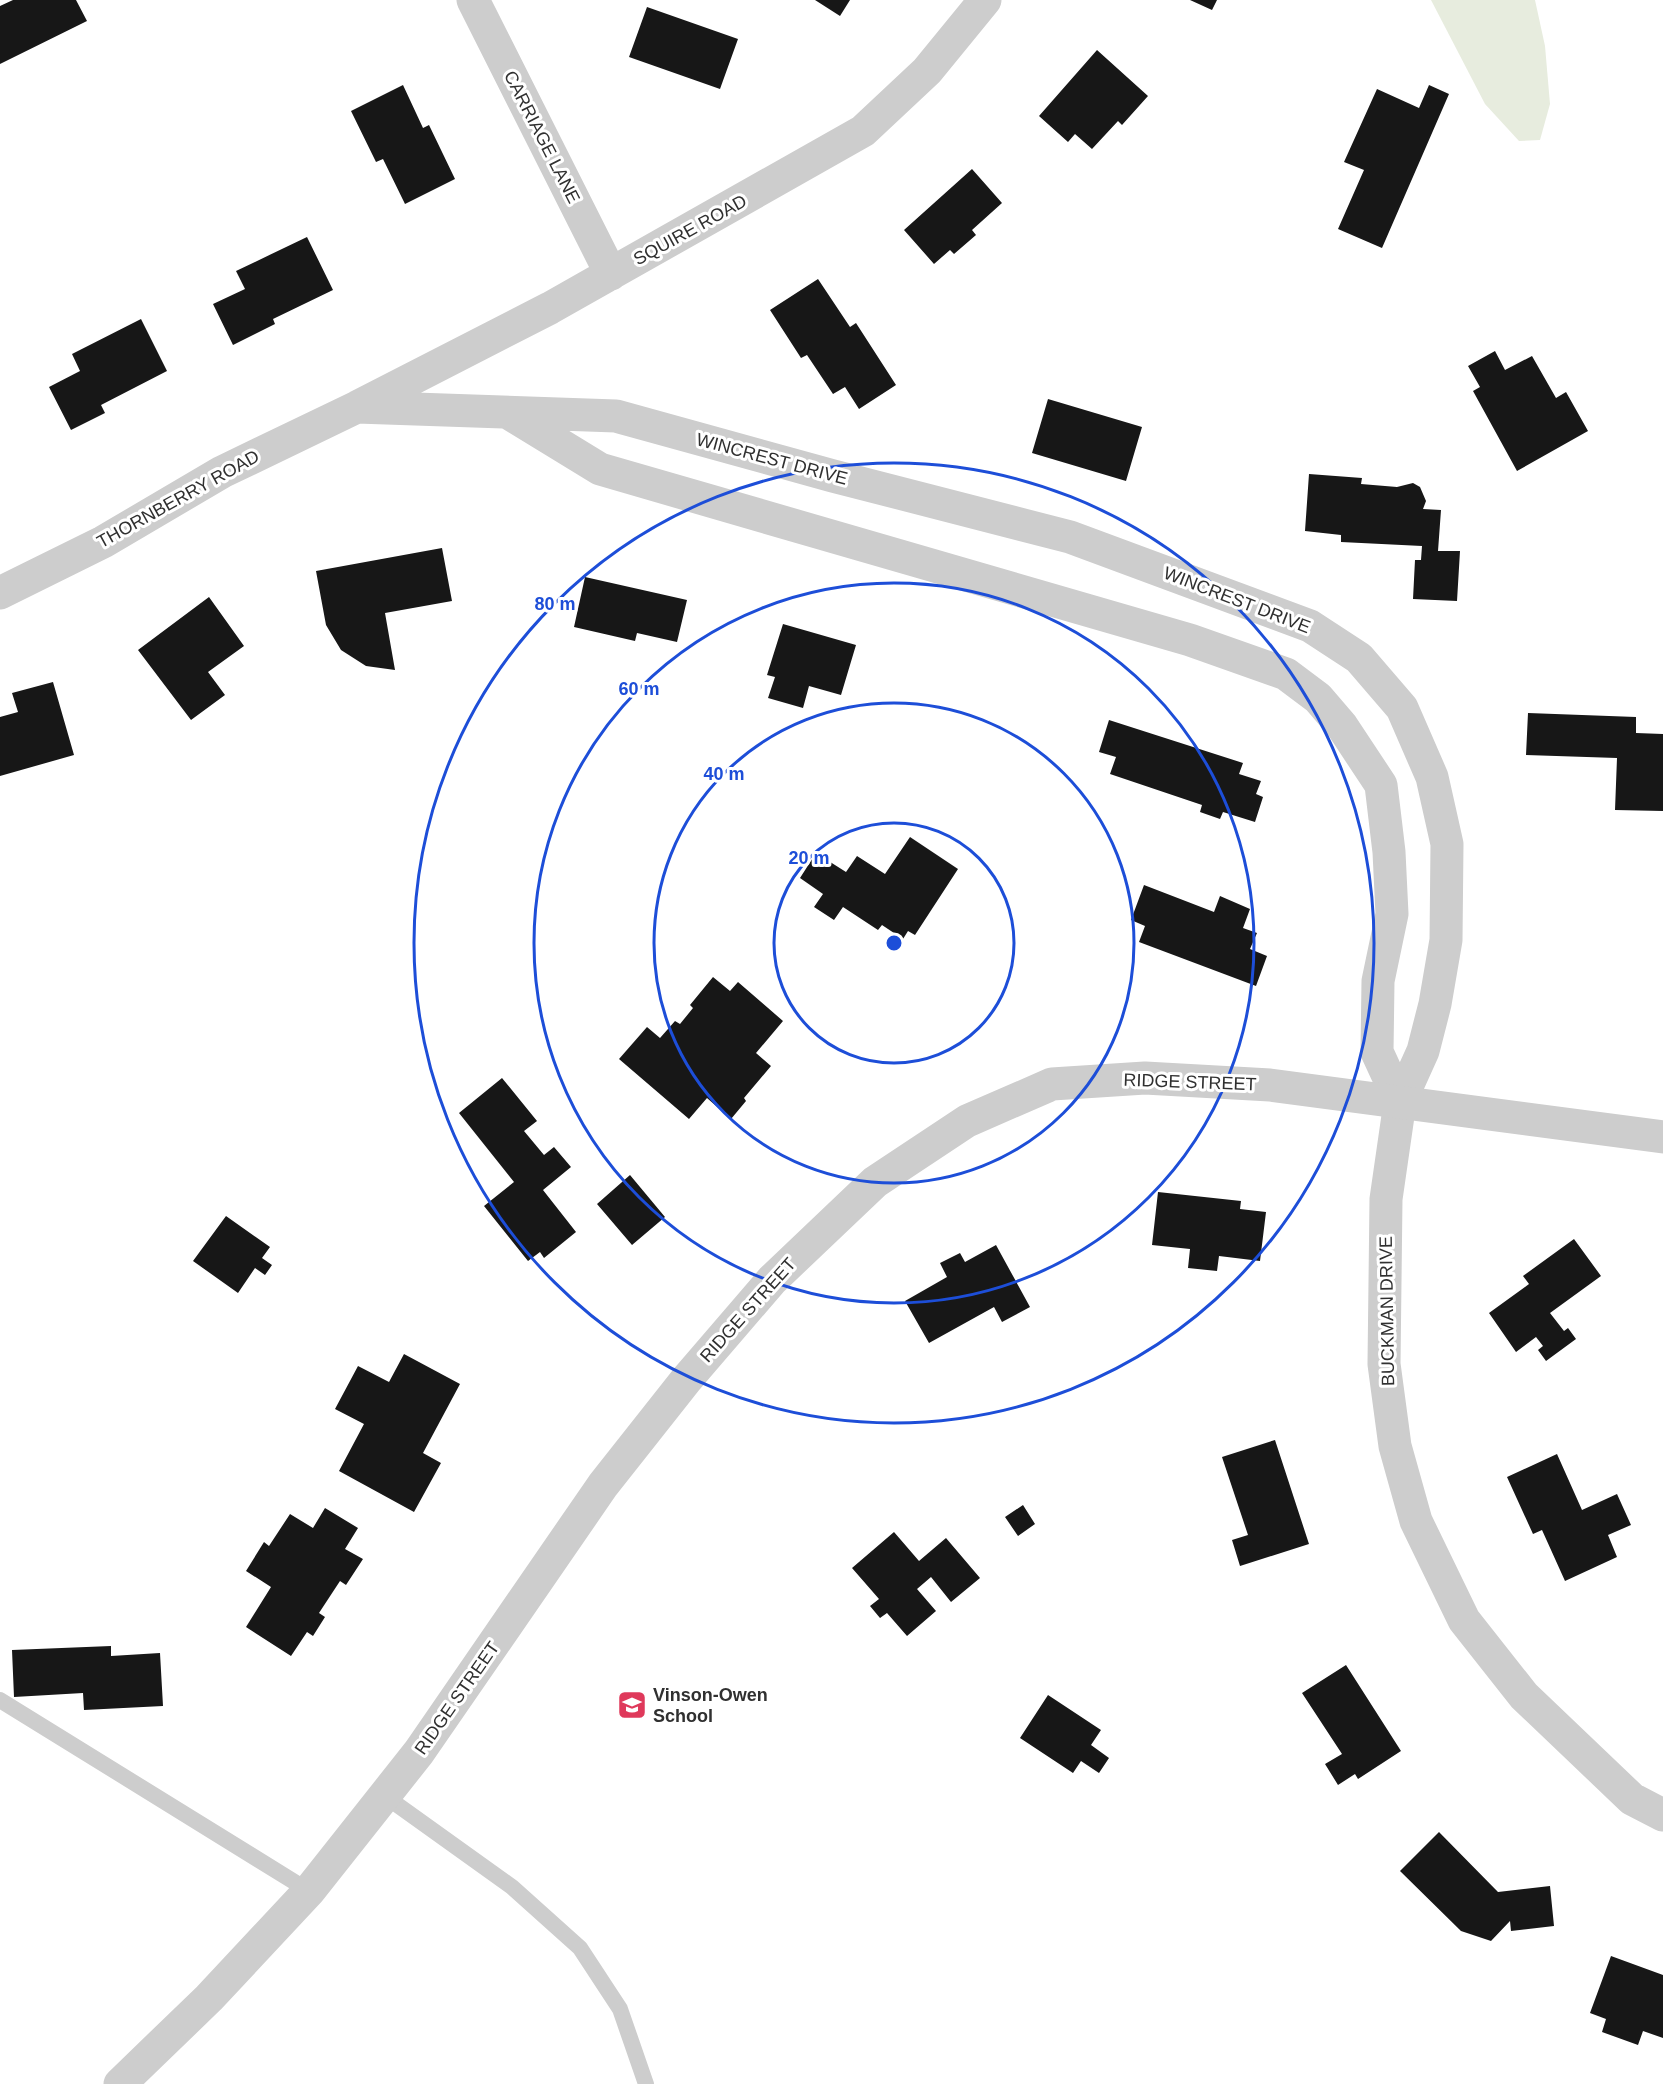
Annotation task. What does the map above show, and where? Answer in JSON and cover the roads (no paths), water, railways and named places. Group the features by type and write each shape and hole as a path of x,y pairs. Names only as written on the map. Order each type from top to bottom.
{"street":[{"name":"CARRIAGE LANE","path":"473,0 611,274"},
{"name":"SQUIRE ROAD","path":"357,407 550,308 863,132 927,71 984,0"},
{"name":"WINCREST DRIVE","path":"357,407 616,416 832,476 1070,537 1310,626 1359,658 1402,708 1432,777 1447,844 1446,940 1435,1004 1423,1051 1400,1102"},
{"name":"THORNBERRY ROAD","path":"0,593 103,542 222,472 357,407"},
{"name":"WINCREST DRIVE","path":"508,413 600,470 1190,640 1286,674 1318,698 1342,726 1382,785 1389,852 1392,914 1378,981 1377,1052 1400,1102"},
{"name":"RIDGE STREET","path":"120,2084 238,1968 309,1891 385,1796 454,1703 603,1485 686,1380 772,1280 875,1182 967,1121 1052,1084 1145,1078 1270,1084 1663,1137"},
{"name":"BUCKMAN DRIVE","path":"1400,1102 1386,1199 1384,1364 1395,1446 1416,1521 1464,1620 1524,1696 1632,1798 1663,1815"}],"lane":[{"path":"0,1700 309,1891"},
{"path":"385,1796 512,1887 580,1948 620,2009 646,2084"}],"place":[{"name":"Vinson-Owen School","path":"632,1705"}]}
